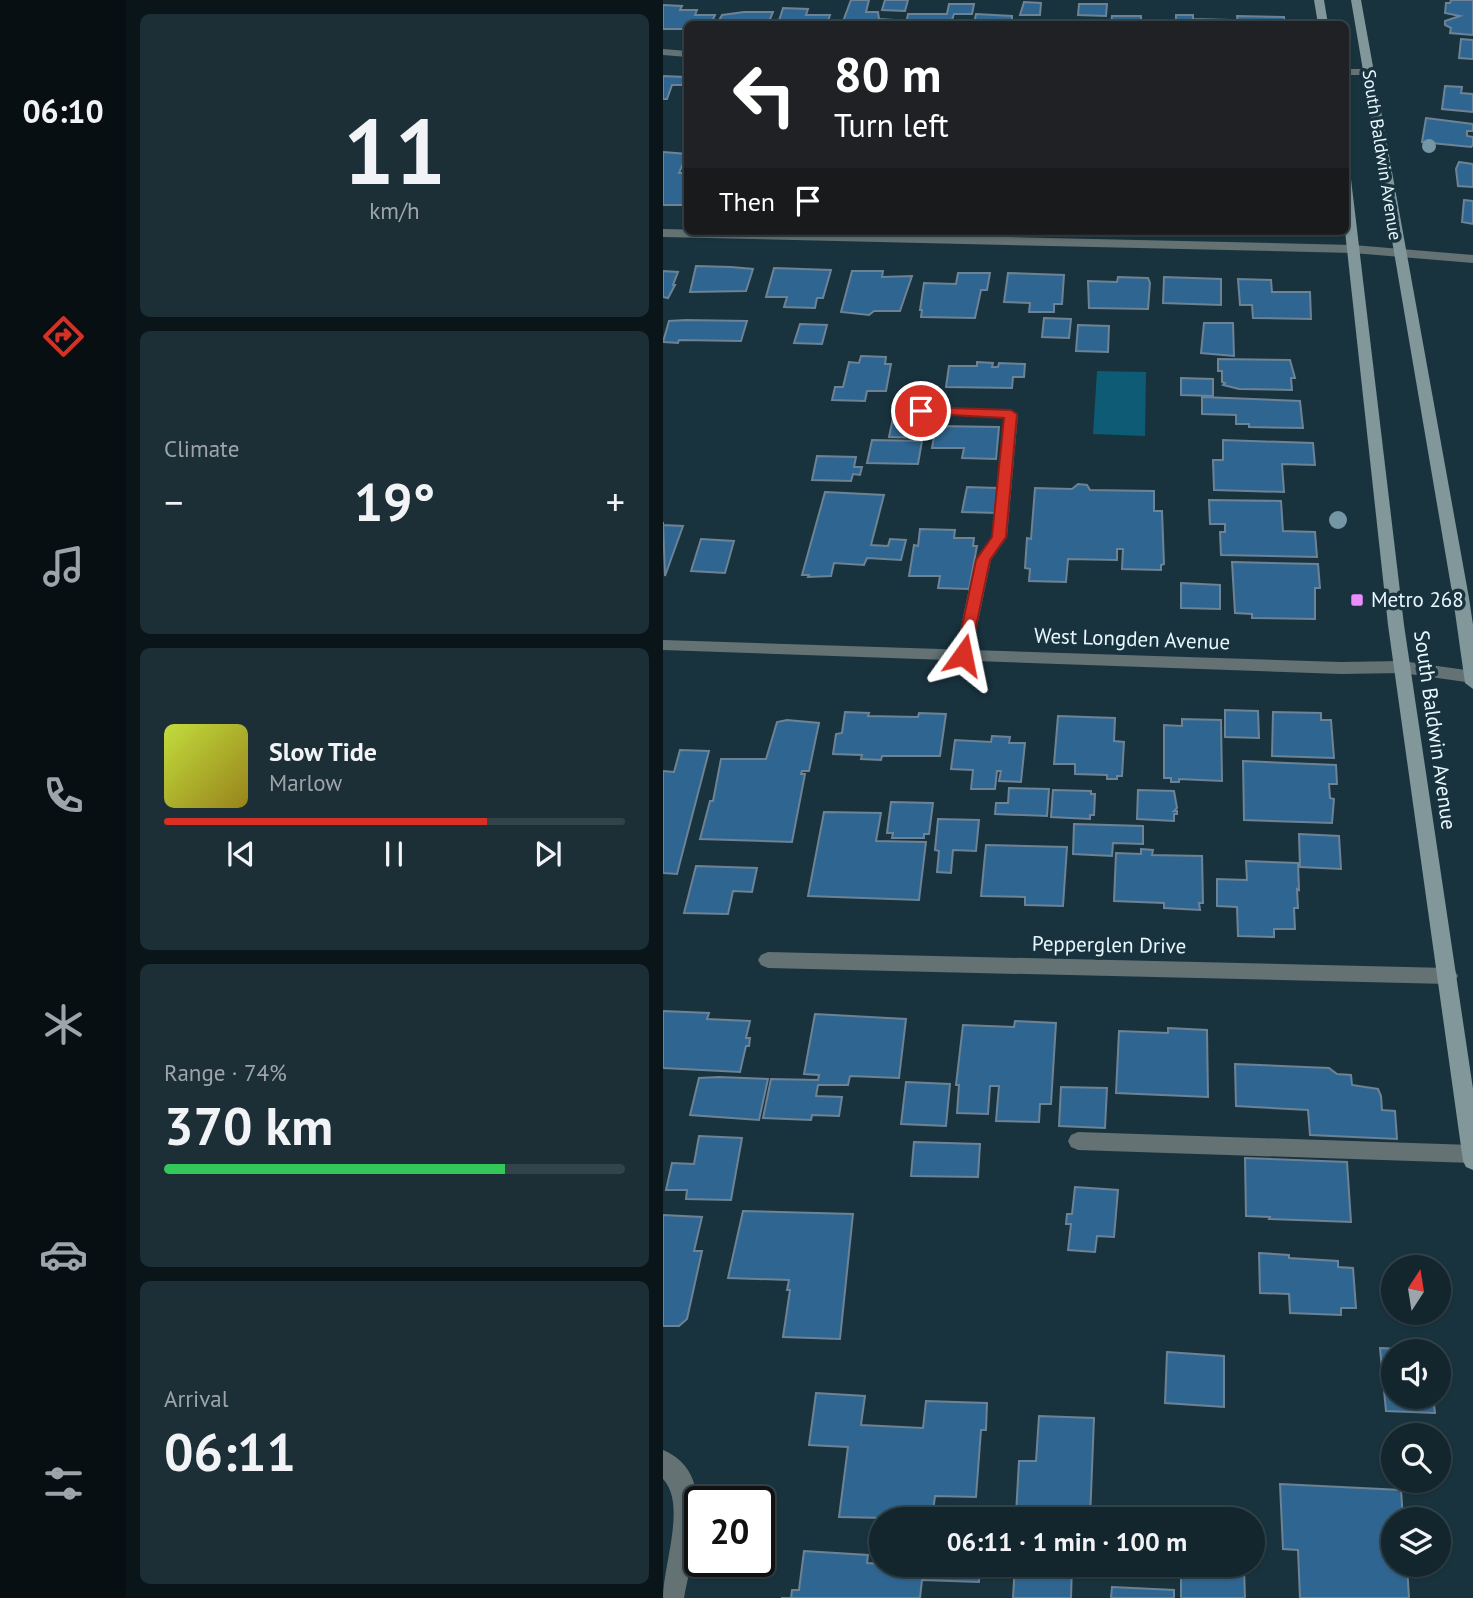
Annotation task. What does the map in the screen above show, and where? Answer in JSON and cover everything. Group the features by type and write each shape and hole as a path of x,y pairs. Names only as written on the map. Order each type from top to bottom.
{"main road":[{"path":"1319,0 1322,21"},
{"name":"South Baldwin Avenue","path":"1356,0 1461,598 1472,679"},
{"name":"South Baldwin Avenue","path":"1349,214 1402,667 1472,1157"}],"street":[{"path":"663,52 684,54"},
{"path":"1349,72 1368,72"},
{"path":"663,233 684,233"},
{"path":"749,235 1353,249 1473,259"},
{"path":"921,411 1011,414 999,537 983,560 963,655"},
{"name":"West Longden Avenue","path":"663,645 1402,667 1472,679"},
{"name":"Pepperglen Drive","path":"768,960 1448,976"},
{"path":"1078,1141 1472,1157"},
{"path":"664,1463 683,1483 686,1520 672,1598"}],"shaded area":[{"path":"1097,371 1146,372 1145,436 1093,434"}],"building":[{"path":"851,0 869,0 866,12 878,12 879,19 893,20 892,21 843,21"},
{"path":"885,0 908,0 905,11 882,10"},
{"path":"1451,0 1473,0 1473,35 1450,33 1451,28 1445,25 1445,21 1460,16 1445,13 1446,3"},
{"path":"1024,2 1041,3 1040,15 1020,15"},
{"path":"949,4 974,4 972,14 954,14 952,20 958,21 907,21 908,14 947,14"},
{"path":"1079,4 1107,4 1106,16 1078,15"},
{"path":"663,5 682,6 680,10 697,10 695,15 715,15 712,21 684,21 684,29 663,29"},
{"path":"783,8 808,9 806,15 830,15 828,21 779,21"},
{"path":"773,12 769,21 719,21 722,15"},
{"path":"976,14 1012,16 1012,21 975,21"},
{"path":"1176,15 1193,15 1193,19 1231,20 1231,21 1176,21"},
{"path":"1112,16 1141,16 1141,21 1111,21"},
{"path":"1237,16 1284,17 1285,21 1238,21"},
{"path":"1461,39 1473,40 1473,59 1459,58"},
{"path":"663,76 684,77 682,85 672,85 667,99 663,99"},
{"path":"1445,86 1462,87 1461,93 1473,94 1473,112 1442,109"},
{"path":"1426,118 1473,124 1473,131 1467,131 1467,136 1473,137 1473,145 1471,147 1422,142"},
{"path":"663,152 684,154 679,173 684,173 684,205 663,205"},
{"path":"1459,162 1473,164 1473,187 1458,186 1456,169"},
{"path":"1464,200 1473,201 1473,224 1462,222"},
{"path":"696,266 753,269 746,291 690,292"},
{"path":"774,268 831,270 823,298 817,298 815,308 784,307 787,297 766,297"},
{"path":"663,271 678,272 668,298 663,297"},
{"path":"852,271 883,271 882,277 912,276 900,311 874,311 869,315 841,312"},
{"path":"958,273 990,273 987,290 981,290 975,318 921,317 924,283 956,284"},
{"path":"1008,273 1064,275 1062,304 1054,304 1054,312 1029,312 1030,303 1004,302"},
{"path":"1118,277 1148,278 1148,309 1089,308 1088,281 1117,282"},
{"path":"1164,277 1221,279 1221,305 1163,303"},
{"path":"1238,279 1271,280 1272,292 1310,292 1311,319 1253,318 1252,305 1240,305"},
{"path":"1044,318 1071,319 1069,338 1042,337"},
{"path":"669,321 747,321 741,341 663,342"},
{"path":"1204,323 1233,323 1234,356 1201,353"},
{"path":"800,324 827,325 822,344 794,343"},
{"path":"1078,325 1109,326 1108,352 1076,351"},
{"path":"861,356 886,357 885,364 891,364 886,391 867,391 865,401 832,400 835,387 843,387 849,362 859,363"},
{"path":"1218,359 1290,360 1295,378 1291,378 1292,390 1239,389 1223,385 1225,383 1222,382 1222,371 1218,371"},
{"path":"977,362 993,363 992,367 998,367 999,363 1025,364 1024,377 1013,377 1012,388 946,387 949,366 977,366"},
{"path":"1181,378 1213,379 1213,396 1181,395"},
{"path":"1202,397 1300,401 1303,428 1249,427 1249,424 1236,424 1236,415 1202,414"},
{"path":"893,418 931,418 928,438 889,437"},
{"path":"936,426 999,427 996,459 962,458 964,448 932,448"},
{"path":"872,440 922,441 918,464 867,463"},
{"path":"1223,440 1313,443 1315,465 1282,464 1284,492 1214,490 1213,460 1223,460"},
{"path":"817,456 856,457 854,467 862,467 860,475 853,474 851,481 812,480"},
{"path":"1078,484 1087,485 1090,490 1154,491 1154,511 1162,511 1164,564 1161,565 1161,570 1122,569 1123,549 1117,549 1117,560 1068,559 1066,582 1029,581 1030,569 1025,568 1027,538 1031,539 1035,488 1072,489"},
{"path":"967,487 997,488 997,513 962,512"},
{"path":"825,492 884,495 871,545 888,546 890,539 906,540 901,560 867,558 864,565 834,563 831,576 802,575"},
{"path":"1209,500 1281,501 1283,531 1315,532 1317,557 1221,555 1220,532 1225,532 1225,524 1210,524"},
{"path":"663,525 683,526 665,576"},
{"path":"920,529 955,530 954,538 974,538 973,546 977,546 969,589 938,588 940,576 909,576 914,545 918,546"},
{"path":"701,539 734,541 725,573 691,571"},
{"path":"1232,562 1318,564 1320,588 1315,588 1315,619 1252,618 1252,614 1235,613"},
{"path":"1181,583 1220,585 1220,609 1181,608"},
{"path":"1225,710 1258,711 1259,738 1225,737"},
{"path":"845,712 869,713 868,716 918,717 919,713 946,714 940,756 882,756 881,760 861,759 862,755 833,754 836,734 842,733"},
{"path":"1273,712 1321,713 1321,720 1331,720 1334,758 1272,756"},
{"path":"1058,716 1115,718 1114,741 1124,742 1122,776 1107,779 1107,775 1075,774 1075,764 1054,764"},
{"path":"1182,719 1221,720 1222,781 1179,779 1179,782 1171,782 1171,778 1164,778 1164,725 1182,726"},
{"path":"787,720 819,723 809,771 802,771 801,774 805,774 792,842 700,839 710,801 713,801 721,759 766,759 777,722"},
{"path":"992,736 1010,737 1009,743 1025,743 1021,782 999,781 1001,771 997,771 995,789 971,789 973,770 951,769 955,740 991,742"},
{"path":"680,750 709,751 677,874 663,873 663,771 674,772"},
{"path":"1243,761 1336,765 1337,784 1329,784 1330,798 1334,799 1332,823 1244,820"},
{"path":"1009,788 1049,789 1047,816 995,814 996,803 1008,803"},
{"path":"1053,790 1091,791 1091,794 1095,794 1094,815 1090,815 1090,819 1051,817"},
{"path":"1138,790 1174,791 1177,808 1174,811 1177,811 1177,814 1174,814 1174,821 1137,819"},
{"path":"891,802 933,803 929,834 924,834 924,838 892,838 893,833 887,833"},
{"path":"824,812 881,813 876,841 926,842 919,900 808,896"},
{"path":"938,819 979,820 976,851 953,850 951,873 937,872 939,851 935,850"},
{"path":"1074,824 1143,826 1143,844 1113,843 1112,856 1073,854"},
{"path":"1299,834 1339,836 1341,869 1300,867"},
{"path":"986,845 1067,847 1063,906 1025,905 1025,897 981,896"},
{"path":"1141,849 1153,850 1152,855 1202,856 1203,903 1199,903 1200,910 1164,908 1164,903 1114,901 1116,853 1141,854"},
{"path":"1246,861 1298,863 1299,890 1297,889 1298,908 1294,908 1295,929 1274,929 1274,937 1238,936 1237,907 1217,906 1217,879 1247,880"},
{"path":"696,866 757,868 752,892 733,891 728,914 684,913"},
{"path":"663,1011 709,1013 707,1019 750,1021 746,1038 750,1038 749,1046 746,1046 740,1072 663,1068"},
{"path":"815,1014 906,1019 899,1078 850,1076 848,1085 818,1085 816,1096 842,1097 839,1116 812,1115 811,1120 763,1118 771,1079 818,1080 819,1075 804,1074"},
{"path":"1015,1021 1056,1023 1051,1104 1040,1104 1039,1122 996,1121 999,1086 990,1086 988,1114 957,1113 959,1085 956,1085 963,1025 1014,1027"},
{"path":"1168,1028 1207,1030 1208,1097 1116,1093 1119,1031 1168,1033"},
{"path":"1235,1064 1329,1068 1337,1074 1351,1075 1352,1085 1378,1089 1382,1110 1395,1111 1397,1139 1310,1135 1308,1110 1236,1106"},
{"path":"699,1078 768,1079 759,1120 690,1115"},
{"path":"906,1082 950,1084 946,1126 901,1124"},
{"path":"1061,1087 1107,1088 1105,1128 1059,1126"},
{"path":"699,1136 742,1138 731,1200 686,1199 687,1190 666,1190 672,1163 694,1164"},
{"path":"914,1142 980,1144 978,1177 911,1176"},
{"path":"1245,1158 1347,1162 1351,1222 1246,1216"},
{"path":"1075,1187 1118,1190 1114,1237 1097,1236 1095,1252 1068,1250 1071,1224 1066,1224 1067,1214 1072,1214"},
{"path":"743,1211 853,1214 840,1339 783,1337 789,1280 728,1278"},
{"path":"663,1215 702,1217 694,1251 702,1251 687,1319 679,1326 663,1326"},
{"path":"1259,1253 1338,1261 1338,1267 1353,1268 1356,1308 1341,1308 1341,1315 1290,1313 1289,1294 1260,1293"},
{"path":"1167,1352 1224,1356 1224,1407 1165,1403"},
{"path":"816,1393 865,1396 861,1425 923,1428 926,1401 987,1403 986,1430 981,1430 976,1497 935,1496 934,1507 869,1507 869,1518 839,1517 848,1447 809,1445"},
{"path":"1435,1409 1435,1413 1386,1411"},
{"path":"1039,1416 1094,1418 1090,1507 1016,1507 1019,1461 1036,1461"},
{"path":"1280,1484 1381,1489 1381,1493 1401,1493 1402,1507 1381,1507 1381,1577 1408,1577 1409,1598 1300,1598 1298,1550 1283,1549"},
{"path":"804,1551 868,1555 869,1577 979,1577 979,1582 922,1580 920,1598 791,1598 792,1590 799,1590"},
{"path":"1014,1577 1072,1577 1071,1598 1013,1598"},
{"path":"1181,1577 1244,1577 1245,1598 1181,1598"},
{"path":"1112,1587 1174,1590 1174,1598 1111,1598"}],"place":[{"name":"Metro 268","path":"1357,600"}],"route":[{"path":"921,411 1011,414 999,537 983,560 963,655"}]}
